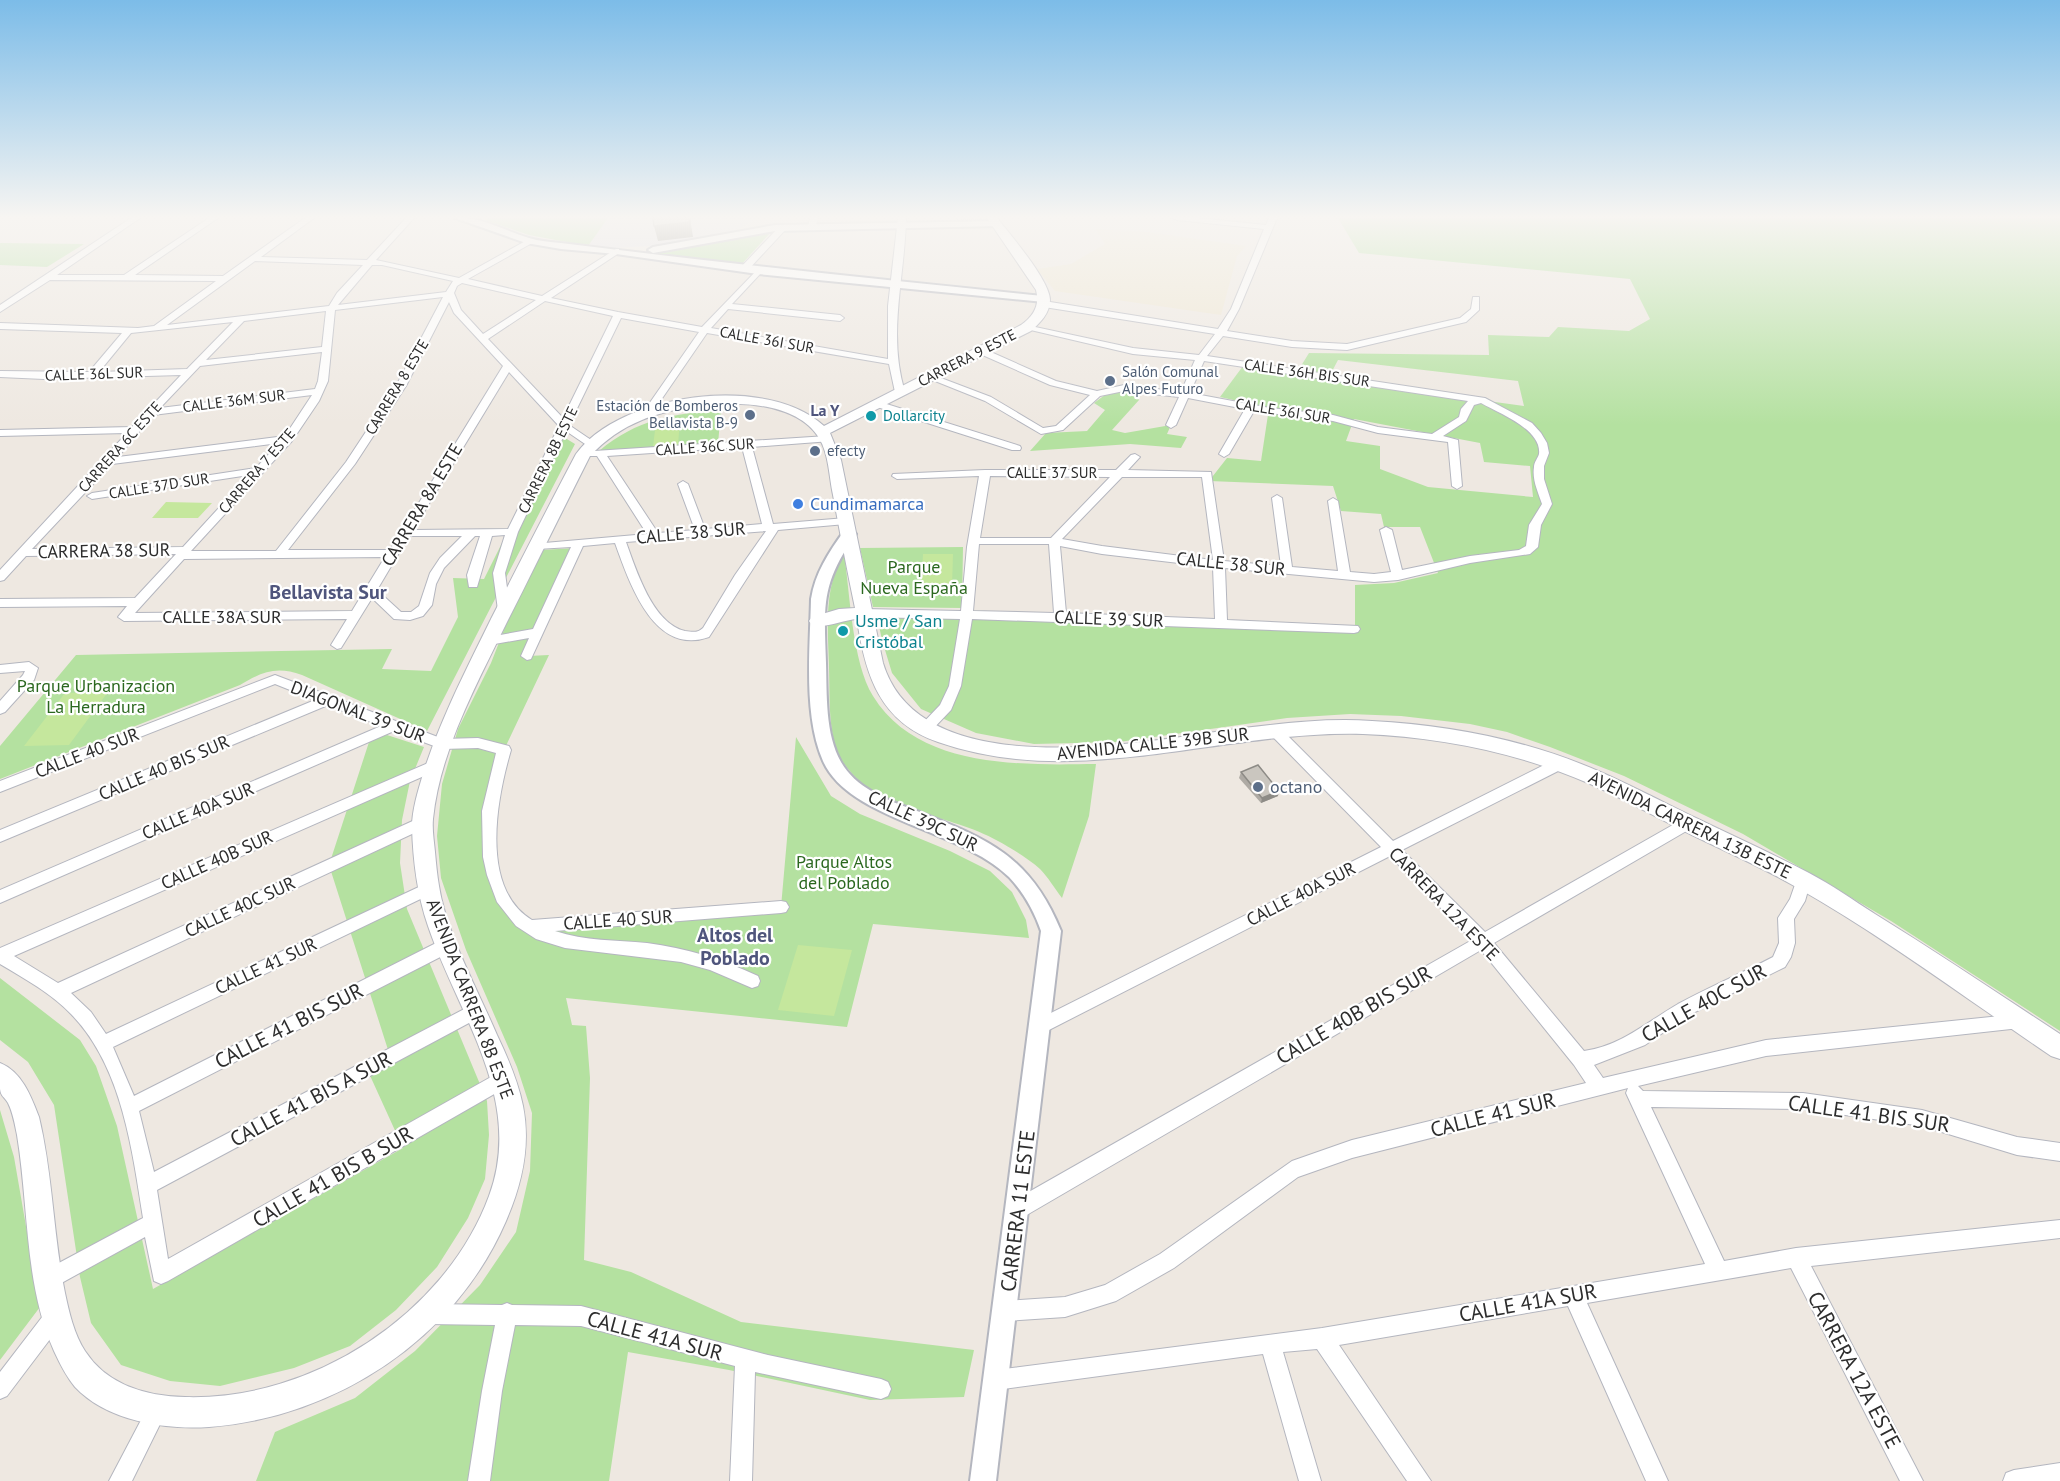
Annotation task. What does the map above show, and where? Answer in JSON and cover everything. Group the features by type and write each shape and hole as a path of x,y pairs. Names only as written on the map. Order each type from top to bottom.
{"main road":[{"path":"1040,287 1044,302"},
{"name":"CARRERA 9 ESTE","path":"824,436 877,404 1026,328 1037,318 1044,302"},
{"path":"592,451 615,429 647,414 696,402 749,401 796,412 824,436"},
{"name":"AVENIDA CALLE 39B SUR","path":"824,436 847,527 879,679 903,713 926,729 985,748 1057,755 1108,753 1275,731"},
{"name":"AVENIDA CARRERA 8B ESTE","path":"1,1078 17,1096 29,1122 49,1279 63,1342 75,1364 87,1378 105,1391 129,1403 157,1410 196,1413 241,1410 289,1396 325,1382 370,1359 401,1336 424,1314 468,1264 503,1197 511,1161 514,1132 504,1080 448,945 428,889 423,823 435,765 442,744 504,610 537,546 592,451"},
{"path":"818,621 839,615 864,612"},
{"name":"AVENIDA CARRERA 13B ESTE","path":"1275,731 1358,727 1423,731 1481,740 1561,763 1690,822 1803,880 1888,933 2060,1048"}],"street":[{"path":"0,309 32,287"},
{"path":"155,329 214,287"},
{"path":"331,309 348,287"},
{"name":"CARRERA 8 ESTE","path":"279,554 350,464 401,386 454,287"},
{"name":"CALLE 36I SUR","path":"490,287 618,315 891,362"},
{"path":"483,338 562,287"},
{"path":"647,414 705,329 743,287"},
{"path":"895,287 891,362 900,392"},
{"path":"921,287 1044,302 1292,344 1347,347 1415,334 1463,320 1475,310 1476,299"},
{"path":"1171,425 1201,358 1222,331 1235,309 1244,287"},
{"path":"0,326 128,332 450,294 458,311 565,426 592,451 654,536"},
{"path":"726,306 840,318"},
{"name":"CARRERA 7 ESTE","path":"124,617 288,439 323,381 331,309"},
{"name":"CARRERA 8B ESTE","path":"504,610 499,573 512,532 618,315"},
{"name":"CARRERA 6C ESTE","path":"0,577 109,461 150,412 241,319"},
{"name":"CALLE 36H BIS SUR","path":"1026,328 1133,351 1201,358 1482,399"},
{"path":"92,374 128,332"},
{"name":"CALLE 36L SUR","path":"0,374 44,376 193,368 326,349"},
{"path":"981,351 1053,383 1096,394"},
{"name":"CARRERA 8A ESTE","path":"337,645 508,366"},
{"path":"930,377 988,399 1035,428 1047,430 1059,428 1096,394"},
{"name":"CALLE 36I SUR","path":"1096,394 1112,389 1129,388 1185,395 1270,411 1333,418 1377,430 1453,440 1457,486"},
{"name":"CALLE 36M SUR","path":"150,412 319,391"},
{"path":"1434,438 1447,428 1462,421 1466,417 1466,408 1471,403 1482,399"},
{"name":"CALLE 38 SUR","path":"974,541 1054,541 1102,550 1219,564 1374,578 1398,576 1487,557 1525,553 1530,550 1535,525 1547,504 1539,479 1539,466 1544,453 1542,443 1528,425 1482,399"},
{"path":"877,404 1016,448"},
{"path":"1224,454 1251,406"},
{"path":"0,433 136,429"},
{"name":"CALLE 36C SUR","path":"592,451 746,444 824,436"},
{"path":"109,461 288,439"},
{"path":"619,539 637,585 657,618 674,634 699,636 708,631 771,527 746,444"},
{"path":"1060,617 1054,541 1135,457"},
{"name":"CALLE 37D SUR","path":"92,496 261,470"},
{"path":"926,729 946,707 955,686 967,615 974,541 985,473"},
{"name":"CALLE 37 SUR","path":"897,476 985,473 1207,474 1219,564"},
{"path":"683,484 701,532"},
{"path":"1277,498 1287,570"},
{"path":"1333,501 1345,576"},
{"name":"CALLE 38 SUR","path":"537,546 771,527 847,527"},
{"name":"CALLE 39C SUR","path":"847,527 819,591 820,688 825,741 832,762 853,786 878,803 985,849 1011,866 1032,889 1040,902 1051,931 1051,940"},
{"path":"1386,530 1398,576"},
{"path":"370,590 398,616 414,615 423,610 437,570 472,532"},
{"path":"473,584 473,575 487,532"},
{"path":"405,533 512,532"},
{"path":"527,656 579,542"},
{"path":"183,552 393,553"},
{"name":"CARRERA 38 SUR","path":"22,553 183,552"},
{"path":"1219,564 1221,624"},
{"name":"CALLE 38A SUR","path":"0,603 138,602"},
{"name":"CALLE 39 SUR","path":"864,612 1354,629"},
{"name":"CALLE 38A SUR","path":"124,617 355,615"},
{"path":"489,641 538,632"},
{"path":"0,669 28,666 33,668 0,709"},
{"name":"DIAGONAL 39 SUR","path":"275,680 442,744"},
{"name":"CALLE 40 SUR","path":"0,787 275,680"},
{"name":"CALLE 40 BIS SUR","path":"0,836 327,700"},
{"name":"CALLE 40A SUR","path":"0,897 395,725"},
{"name":"CARRERA 12A ESTE","path":"1275,731 1483,941 1580,1059 1600,1089"},
{"path":"442,744 478,743 504,750 494,782 486,830 498,890 513,914 526,927 546,936 573,943 669,952 699,959 752,981"},
{"name":"CALLE 40A SUR","path":"1041,1026 1561,763"},
{"name":"CALLE 40B SUR","path":"0,955 435,765"},
{"name":"CALLE 40B BIS SUR","path":"1018,1209 1690,822"},
{"name":"CALLE 40C SUR","path":"58,991 423,823"},
{"name":"CALLE 40C SUR","path":"1580,1059 1596,1056 1639,1040 1683,1010 1779,962 1787,944 1786,918 1797,901 1803,880"},
{"name":"CALLE 41 SUR","path":"104,1043 428,889"},
{"name":"CALLE 40 SUR","path":"526,927 781,908"},
{"name":"CARRERA 11 ESTE","path":"983,1481 1051,940"},
{"name":"CALLE 41 BIS SUR","path":"130,1107 448,945"},
{"path":"0,955 58,991 84,1016 104,1043 130,1107 152,1223 49,1279"},
{"name":"CALLE 41 BIS A SUR","path":"146,1186 476,1011"},
{"name":"CALLE 41 SUR","path":"1005,1311 1065,1307 1109,1294 1167,1261 1292,1170 1320,1159 1766,1048 2020,1021"},
{"name":"CALLE 41 BIS B SUR","path":"152,1223 161,1274 504,1080"},
{"path":"1629,1081 1718,1270"},
{"name":"CALLE 41 BIS SUR","path":"1638,1099 1803,1101 1922,1118 2017,1146 2060,1152"},
{"name":"CALLE 41A SUR","path":"996,1380 1322,1338 1796,1258 2060,1229"},
{"name":"CARRERA 12A ESTE","path":"1796,1258 1912,1481"},
{"path":"1573,1295 1657,1481"},
{"path":"479,1481 492,1391 507,1313"},
{"name":"CALLE 41A SUR","path":"424,1314 507,1313 582,1316 746,1359 881,1389"},
{"path":"0,1389 56,1315"},
{"path":"1322,1338 1420,1481"},
{"path":"1270,1343 1310,1481"},
{"path":"741,1481 746,1359"},
{"path":"120,1481 157,1410"},
{"path":"2014,1481 2060,1474"}],"shaded area":[{"path":"1052,287 1229,287 1221,315 1055,291"}],"green space":[{"path":"1634,287 2060,287 2060,1031 1891,921 1743,834 1624,776 1507,732 1470,724 1401,716 1350,714 1287,718 1119,742 1034,744 976,733 921,709 892,673 877,616 1355,631 1355,585 1394,583 1438,573 1420,527 1384,527 1381,514 1341,511 1333,486 1209,481 1227,458 1261,461 1269,408 1220,397 1243,366 1296,374 1309,353 1489,355 1488,335 1549,337 1558,327 1629,331 1650,319","holes":["1338,360 1518,381 1524,406 1328,379","1354,419 1480,443 1484,462 1530,466 1533,497 1428,487 1380,469 1380,446 1346,441"]},
{"path":"1132,391 1139,400 1112,430 1125,433 1171,425 1167,434 1187,437 1181,448 1130,444 1030,451 1046,433 1087,431 1105,410 1094,403 1109,392"},
{"path":"721,410 718,444 599,451 627,432 656,420"},
{"path":"680,420 678,445 653,447 656,422"},
{"name":"Parque Urbanizacion La Herradura","path":"557,433 575,444 427,731 302,675 285,671 270,671 240,685 0,779 0,746 76,655 392,649 382,669 431,671 458,617 453,578 484,579"},
{"path":"166,502 212,503 198,518 152,518"},
{"name":"Parque Nueva España","path":"963,547 962,608 873,607 860,548"},
{"name":"Parque Altos del Poblado","path":"576,548 528,656 549,655 504,750 494,782 498,890 526,927 781,907 796,737 831,796 860,814 950,851 990,871 1012,892 1026,920 1029,938 873,924 847,1027 566,998 572,1025 586,1026 590,1078 584,1260 631,1272 741,1322 974,1350 964,1397 870,1400 729,1370 628,1352 609,1481 256,1481 275,1432 355,1398 415,1351 480,1285 516,1232 530,1171 532,1113 517,1067 466,950 441,878 437,836 442,784 458,729 491,663 512,609 541,550"},
{"path":"844,553 860,665 873,696 892,720 916,738 944,750 973,758 1036,764 1096,764 1089,816 1062,898 1040,869 1014,850 979,832 919,812 881,796 864,784 840,758 831,723 828,609 837,566"},
{"path":"923,554 953,554 952,587 921,588"},
{"path":"108,692 69,745 24,746 65,693"},
{"path":"387,735 424,747 410,781 402,820 400,863 407,909 487,1101 489,1135 485,1179 468,1218 437,1267 396,1310 350,1346 294,1368 220,1386 170,1381 121,1365 91,1323 80,1277 54,1105 28,1062 0,1040 0,978 80,1040 96,1066 117,1126 153,1289 403,1148 367,1069 390,1056 329,865 370,739"},
{"path":"798,945 852,950 834,1016 778,1010"},
{"path":"0,1110 14,1157 40,1307 0,1360"}],"building":[{"name":"octano","path":"1258,765 1279,791 1262,798 1241,772"}],"place":[{"name":"Salón Comunal Alpes Futuro","path":"1110,381"},
{"name":"Estación de Bomberos Bellavista B-9","path":"750,415"},
{"name":"Dollarcity","path":"871,416"},
{"name":"efecty","path":"815,451"},
{"name":"Cundimamarca","path":"798,504"},
{"name":"Usme / San Cristóbal","path":"843,631"},
{"name":"octano","path":"1258,787"}],"district":[{"name":"La Y","path":"825,410"},
{"name":"Bellavista Sur","path":"328,592"},
{"name":"Altos del Poblado","path":"735,946"}]}
